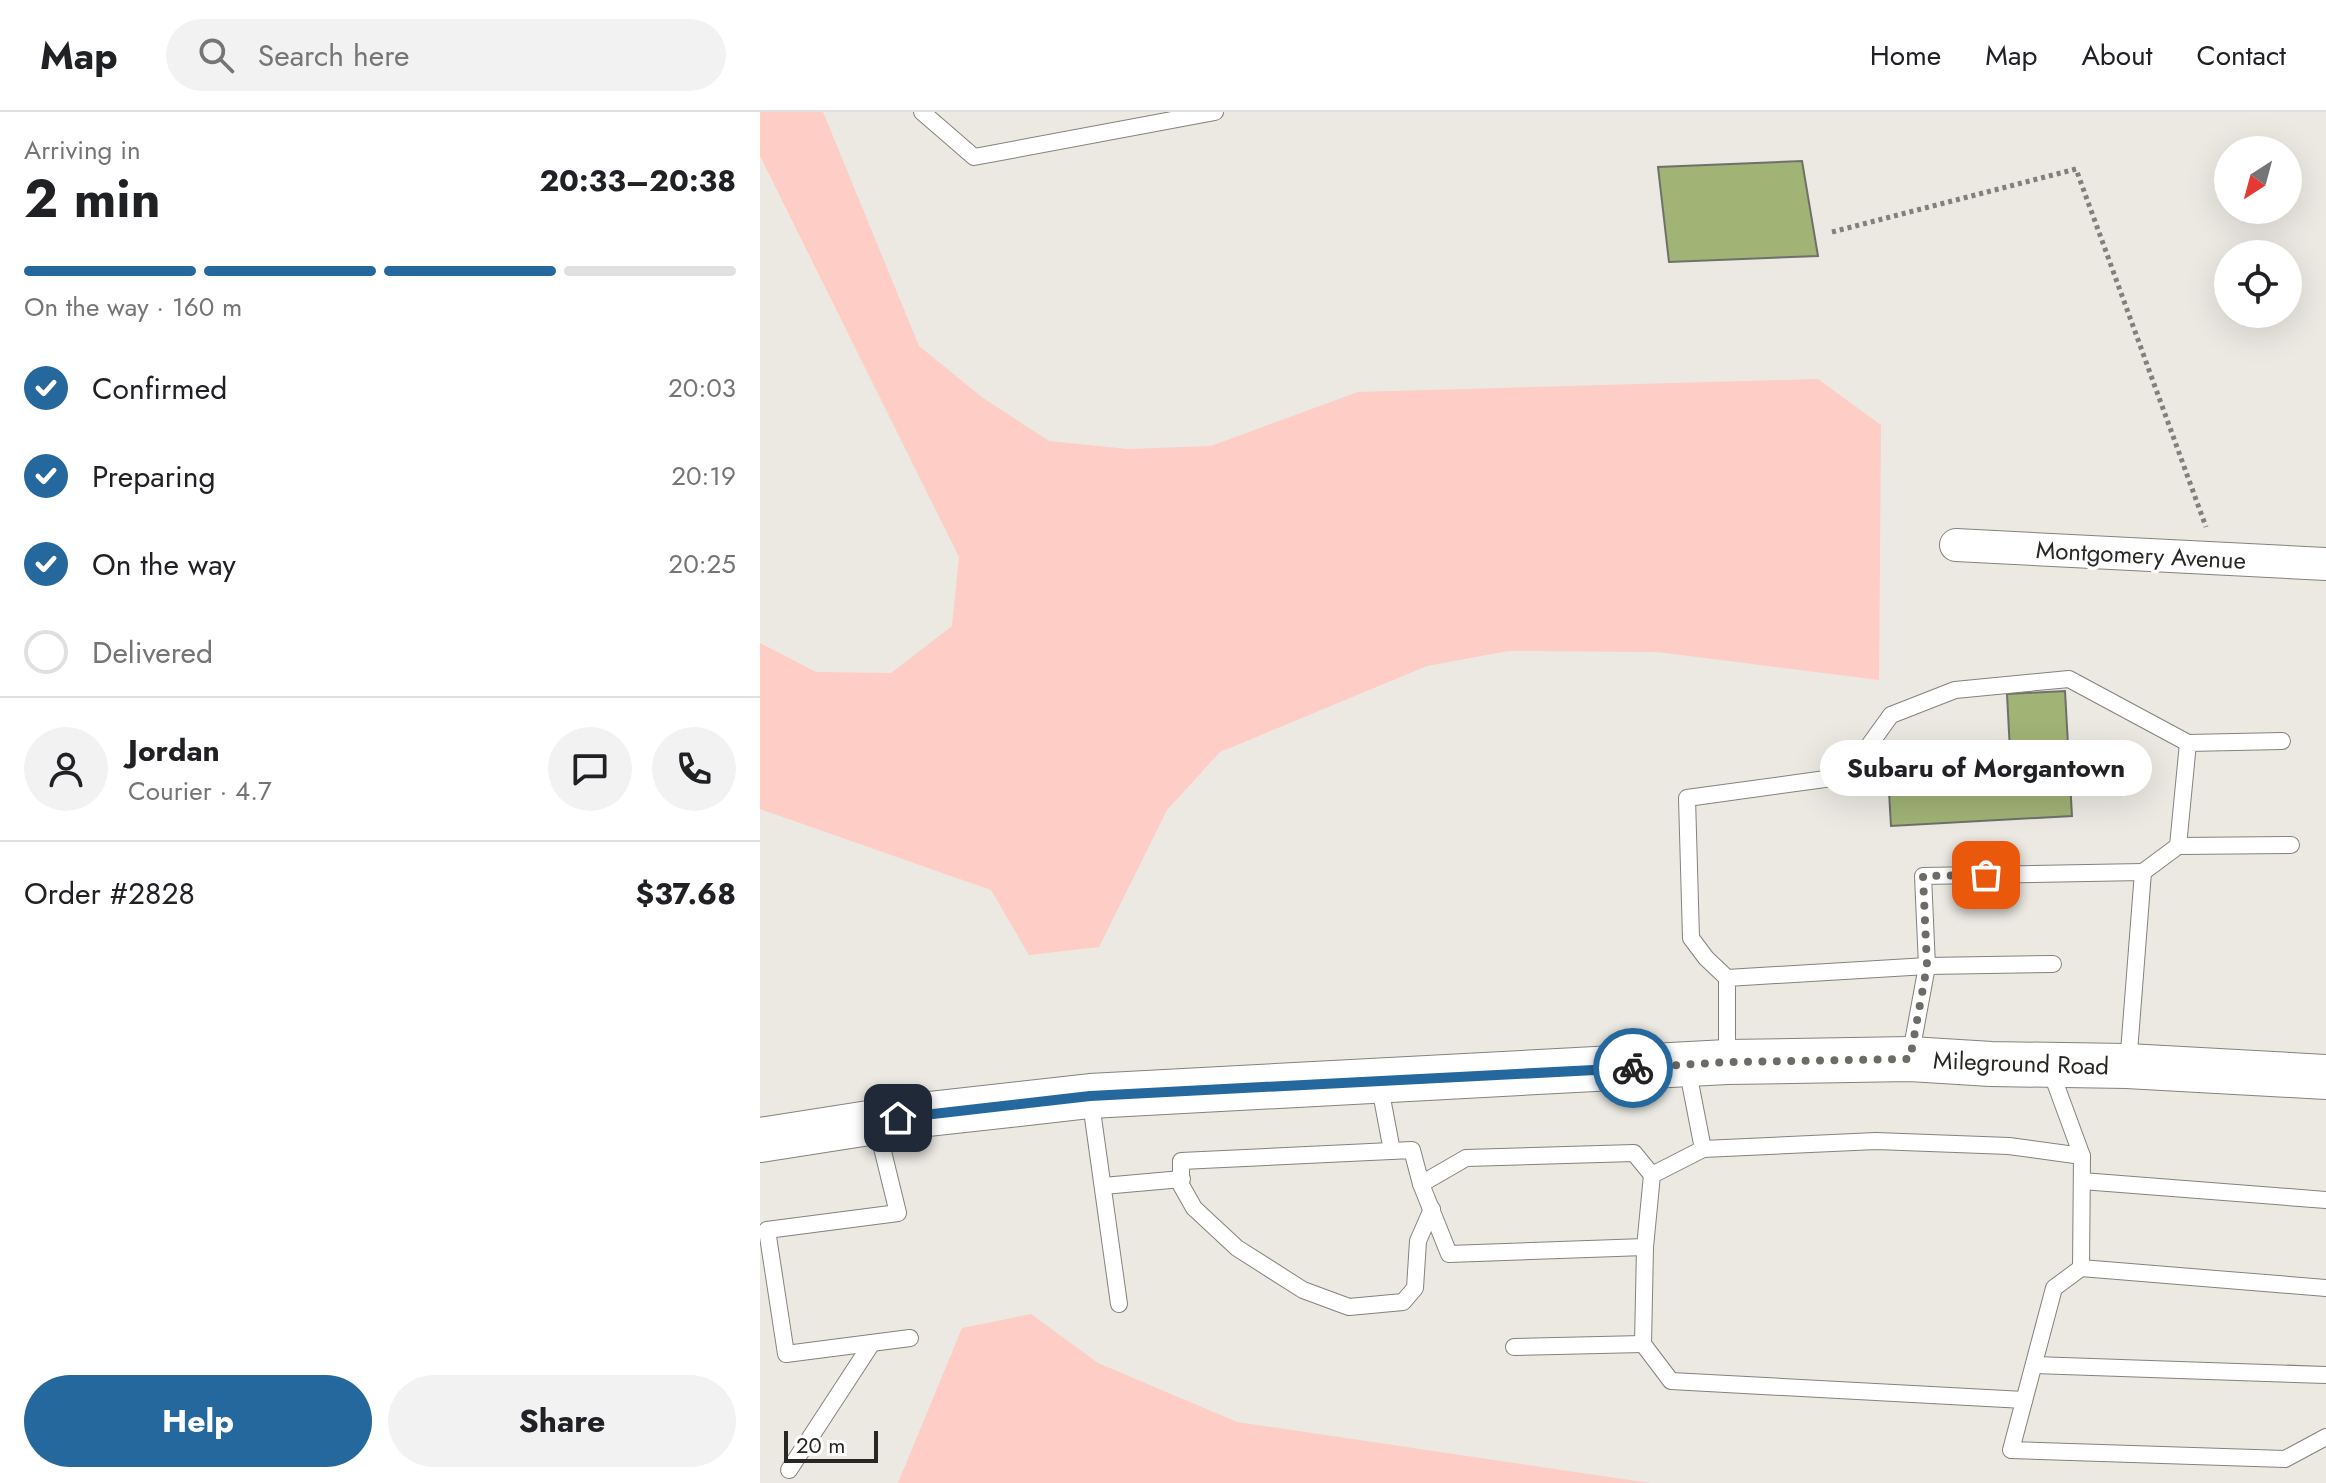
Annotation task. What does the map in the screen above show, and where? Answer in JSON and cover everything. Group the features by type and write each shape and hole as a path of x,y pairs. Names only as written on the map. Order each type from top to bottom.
{"main road":[{"name":"Mileground Road","path":"760,1140 876,1121 1090,1096 1707,1064 1910,1059 2326,1077"}],"street":[{"name":"Montgomery Avenue","path":"1956,545 2326,564"}],"lane":[{"path":"922,112 974,157 1215,112"},
{"path":"2053,964 1927,966 1727,978 1691,938 1687,798 1847,776 1891,715 1955,690 2069,679 2188,743 2282,741"},
{"path":"2178,846 2188,743"},
{"path":"1910,1059 1927,966 1923,876 2143,872 2178,846 2291,845"},
{"path":"2127,1066 2143,872"},
{"path":"1703,1149 1707,1064 1727,978"},
{"path":"2049,1064 2082,1156 2081,1268"},
{"path":"1379,1082 1392,1151"},
{"path":"1090,1096 1119,1304"},
{"path":"876,1121 898,1213 767,1230 786,1354 910,1338"},
{"path":"1652,1175 1703,1149 1876,1141 2009,1146 2082,1156"},
{"path":"1432,1209 1418,1241 1415,1288 1403,1302 1349,1307 1303,1290 1237,1248 1194,1208 1181,1185 1181,1161 1412,1150 1421,1184 1432,1209 1449,1254 1645,1247"},
{"path":"1421,1184 1466,1158 1634,1153 1652,1175 1645,1247 1643,1344 1671,1381 2024,1400"},
{"path":"1103,1186 1182,1179"},
{"path":"2082,1181 2326,1200"},
{"path":"2326,1288 2081,1268 2054,1288 2011,1450 2285,1459 2326,1437"},
{"path":"789,1470 872,1343"},
{"path":"1514,1347 1643,1344"},
{"path":"2034,1365 2326,1375"}],"path":[{"path":"1832,232 2076,169 2218,559"}],"shaded area":[{"path":"760,112 823,112 919,346 983,398 1049,441 1128,449 1211,446 1358,392 1818,379 1881,425 1879,680 1657,652 1508,651 1427,666 1220,752 1167,810 1099,947 1029,955 991,890 760,809 760,643 816,672 891,673 952,626 959,557 760,156"},
{"path":"1031,1314 1098,1363 1237,1422 1650,1483 898,1483 962,1328"}],"building":[{"path":"1802,161 1818,256 1669,262 1658,167"},
{"path":"2065,691 2072,816 1891,826 1887,758 2010,751 2007,694"}],"way so far":[{"path":"1633,1068 1727,1062 1910,1059 1927,966 1923,876 1986,875"}],"place":[{"name":"Subaru of Morgantown","path":"1986,875"}],"route":[{"path":"898,1118 1090,1096 1633,1068"}]}
